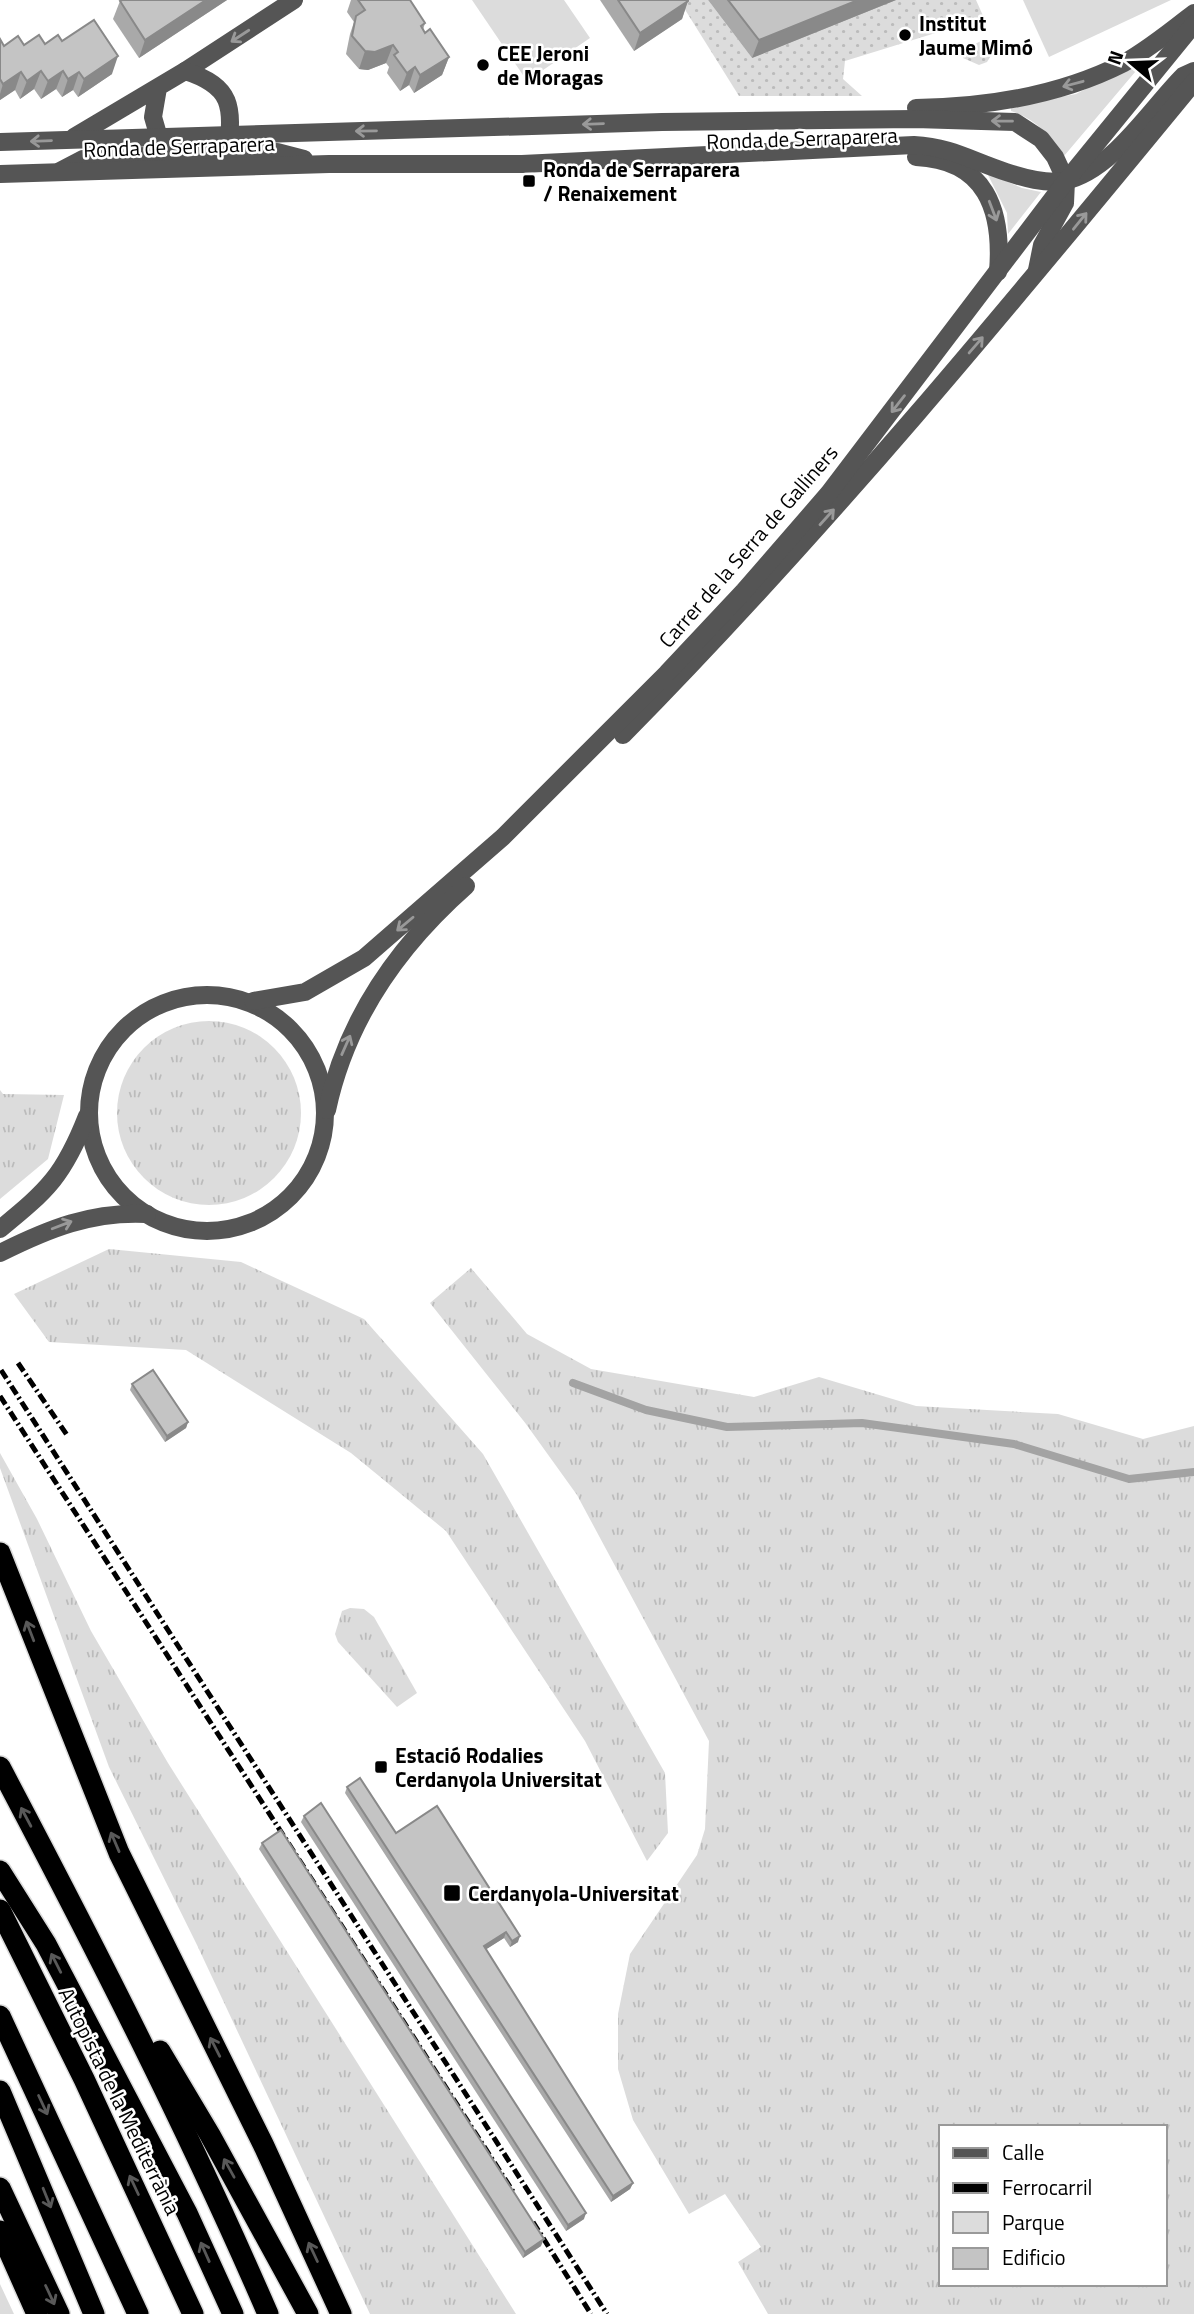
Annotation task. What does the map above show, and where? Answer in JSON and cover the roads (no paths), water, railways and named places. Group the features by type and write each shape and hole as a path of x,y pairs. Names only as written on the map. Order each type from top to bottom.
{"highway":[{"path":"0,1553 119,1853 264,2144 341,2314"},
{"path":"0,1767 81,1921 184,2128 268,2314"},
{"path":"0,1871 46,1944 187,2213 233,2314"},
{"name":"Autopista de la Mediterrània","path":"0,1910 84,2079 193,2314"},
{"path":"81,1921 211,2135 308,2314"},
{"path":"0,2016 138,2314"},
{"path":"0,2091 94,2314"},
{"path":"0,2188 59,2314"},
{"path":"0,2231 37,2314"}],"street":[{"path":"67,140 158,88 294,0"},
{"name":"Ronda de Serraparera","path":"662,122 681,115 978,105 1081,82 1150,47 1194,13"},
{"name":"Carrer de la Serra de Galliners","path":"253,1001 305,992 364,958 485,853 573,769 744,591 829,493 1066,181 1194,24"},
{"name":"Ronda de Serraparera","path":"158,88 153,117 164,155 228,154 230,134 227,96 216,84 185,71"},
{"path":"1037,274 1042,245 1065,203 1066,181 1097,165 1133,132 1183,76 1194,71"},
{"name":"Carrer de la Serra de Galliners","path":"327,1111 344,1049 378,986 404,950 431,919 540,818 717,639 869,470 1037,274 1194,82"},
{"name":"Ronda de Serraparera","path":"0,142 662,122 915,119 1015,122 1041,139 1055,157 1066,181 1046,182 1018,176 953,150 914,145 522,164 329,164 0,174"},
{"path":"228,154 277,152 329,164"},
{"path":"57,173 83,159 164,155"},
{"name":"Ronda de Serraparera","path":"359,166 379,175 931,158 956,165 976,177 996,213 1000,245 998,272"},
{"path":"208,992 253,1001 269,1012 299,1046 311,1066 327,1111 323,1143 307,1179 281,1208 265,1218 238,1228 201,1231 182,1228 148,1214 126,1198 108,1177 92,1140 88,1113 90,1090 104,1055 119,1033 136,1018 182,995 208,992"},
{"path":"0,1228 55,1181 73,1151 88,1113"},
{"path":"0,1253 74,1220 115,1213 148,1214"}],"waterway":[{"path":"573,1383 646,1410 727,1427 862,1423 1014,1444 1129,1479 1194,1472"}],"railway":[{"path":"18,1363 67,1435"},
{"path":"1,1370 607,2314"},
{"path":"0,1396 514,2193"},
{"path":"533,2222 591,2314"}],"place":[{"name":"Institut Jaume Mimó","path":"905,35"},
{"name":"CEE Jeroni de Moragas","path":"483,65"},
{"name":"Ronda de Serraparera / Renaixement","path":"529,181"},
{"name":"Estació Rodalies Cerdanyola Universitat","path":"381,1767"},
{"name":"Cerdanyola-Universitat","path":"452,1893"}]}
